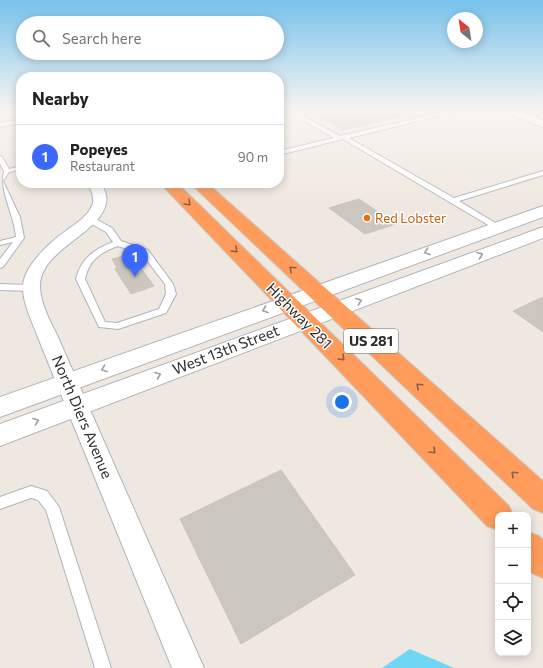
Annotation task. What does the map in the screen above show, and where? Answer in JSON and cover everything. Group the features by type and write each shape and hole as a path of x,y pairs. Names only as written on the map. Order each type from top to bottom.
{"highway":[{"name":"Highway 281","path":"173,188 495,513"},
{"name":"Highway 281","path":"203,188 543,500"},
{"path":"530,548 543,562"}],"main road":[{"name":"West 13th Street","path":"0,407 286,302 543,211"},
{"name":"West 13th Street","path":"0,435 543,232"}],"street":[{"path":"30,288 38,267 61,242 90,220 100,205 98,188"},
{"name":"North Diers Avenue","path":"30,288 67,383 188,668"}],"lane":[{"path":"284,152 325,141"},
{"path":"348,141 498,227"},
{"path":"0,158 7,171"},
{"path":"0,265 20,238 16,217 0,181 7,171 16,169"},
{"path":"453,201 543,173"},
{"path":"90,220 109,230 118,243 145,252 169,284 171,294 164,311 118,326 102,325 80,281 80,276 91,256 100,250 118,243"},
{"path":"0,244 20,238"},
{"path":"0,287 30,288"},
{"path":"0,503 31,492 42,494 52,507 103,668"}],"water":[{"path":"410,649 454,668 382,668"}],"building":[{"path":"359,199 396,224 365,234 329,208"},
{"path":"130,254 154,286 131,294 115,269 117,268 112,259"},
{"path":"543,297 543,332 513,311"},
{"path":"281,470 355,575 241,644 180,519"}],"place":[{"name":"Red Lobster","path":"367,218"},
{"name":"Popeyes","path":"135,277"}]}
